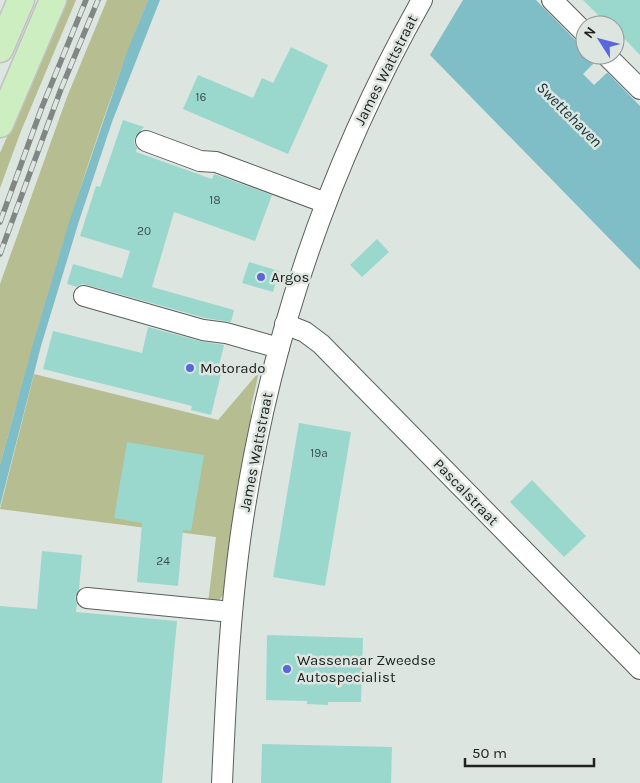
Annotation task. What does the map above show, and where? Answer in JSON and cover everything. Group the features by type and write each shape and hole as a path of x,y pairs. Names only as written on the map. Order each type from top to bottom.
{"main road":[{"path":"0,49 22,0"},
{"path":"0,124 53,0"}],"street":[{"name":"James Wattstraat","path":"222,783 228,661 244,513 261,422 285,324 307,254 326,203 364,113 422,0"},
{"path":"552,0 575,23"},
{"path":"616,65 640,89"},
{"path":"146,141 200,161 216,162 326,203"},
{"path":"84,296 203,330 226,333 279,348"},
{"name":"Pascalstraat","path":"285,324 305,332 321,344 640,669"},
{"path":"87,598 232,612"}],"green space":[{"path":"67,0 76,0 21,131 0,188 0,153"},
{"path":"107,0 148,0 105,114 67,230 0,465 0,284 67,97"},
{"path":"259,372 251,407 251,420 230,539 223,595 218,602 208,603 216,537 0,509 34,374 218,420"}],"water":[{"path":"148,0 160,0 112,122 79,221 41,346 0,506 0,465 33,344 70,219 127,52"},
{"name":"Swettehaven","path":"463,0 536,0 575,40 575,65 600,65 640,106 640,270 430,55"}],"pier":[{"path":"592,65 604,65 609,71 594,85 583,74"}],"building":[{"path":"583,0 640,0 640,55 625,39 625,15 598,15"},
{"path":"291,47 328,65 288,154 183,109 198,75 253,98 262,78 273,83"},
{"path":"123,120 144,127 135,137 136,152 212,179 214,174 272,195 255,241 174,212 152,287 234,310 231,322 205,318 87,285 82,284 77,287 67,284 73,264 122,278 130,251 80,236 96,186 100,187"},
{"path":"377,239 389,252 362,277 350,265"},
{"path":"249,262 279,271 273,292 242,283"},
{"path":"148,327 200,341 224,345 217,373 221,374 211,415 191,410 192,406 43,369 53,331 142,353"},
{"path":"299,423 351,432 325,586 273,577"},
{"path":"127,442 204,455 191,531 183,530 178,586 137,582 142,523 114,518"},
{"path":"532,480 586,536 564,557 510,502"},
{"path":"42,551 82,555 79,590 75,597 77,604 76,612 177,621 162,783 0,783 0,606 37,609"},
{"path":"267,635 363,638 361,702 328,702 328,705 307,704 307,701 266,700"},
{"path":"262,744 392,747 391,783 261,783"}],"railway":[{"path":"0,222 42,107 86,0"},
{"path":"0,254 61,89 98,0"}],"place":[{"name":"Argos","path":"261,277"},
{"name":"Motorado","path":"190,368"},
{"name":"Wassenaar Zweedse Autospecialist","path":"287,669"}]}
